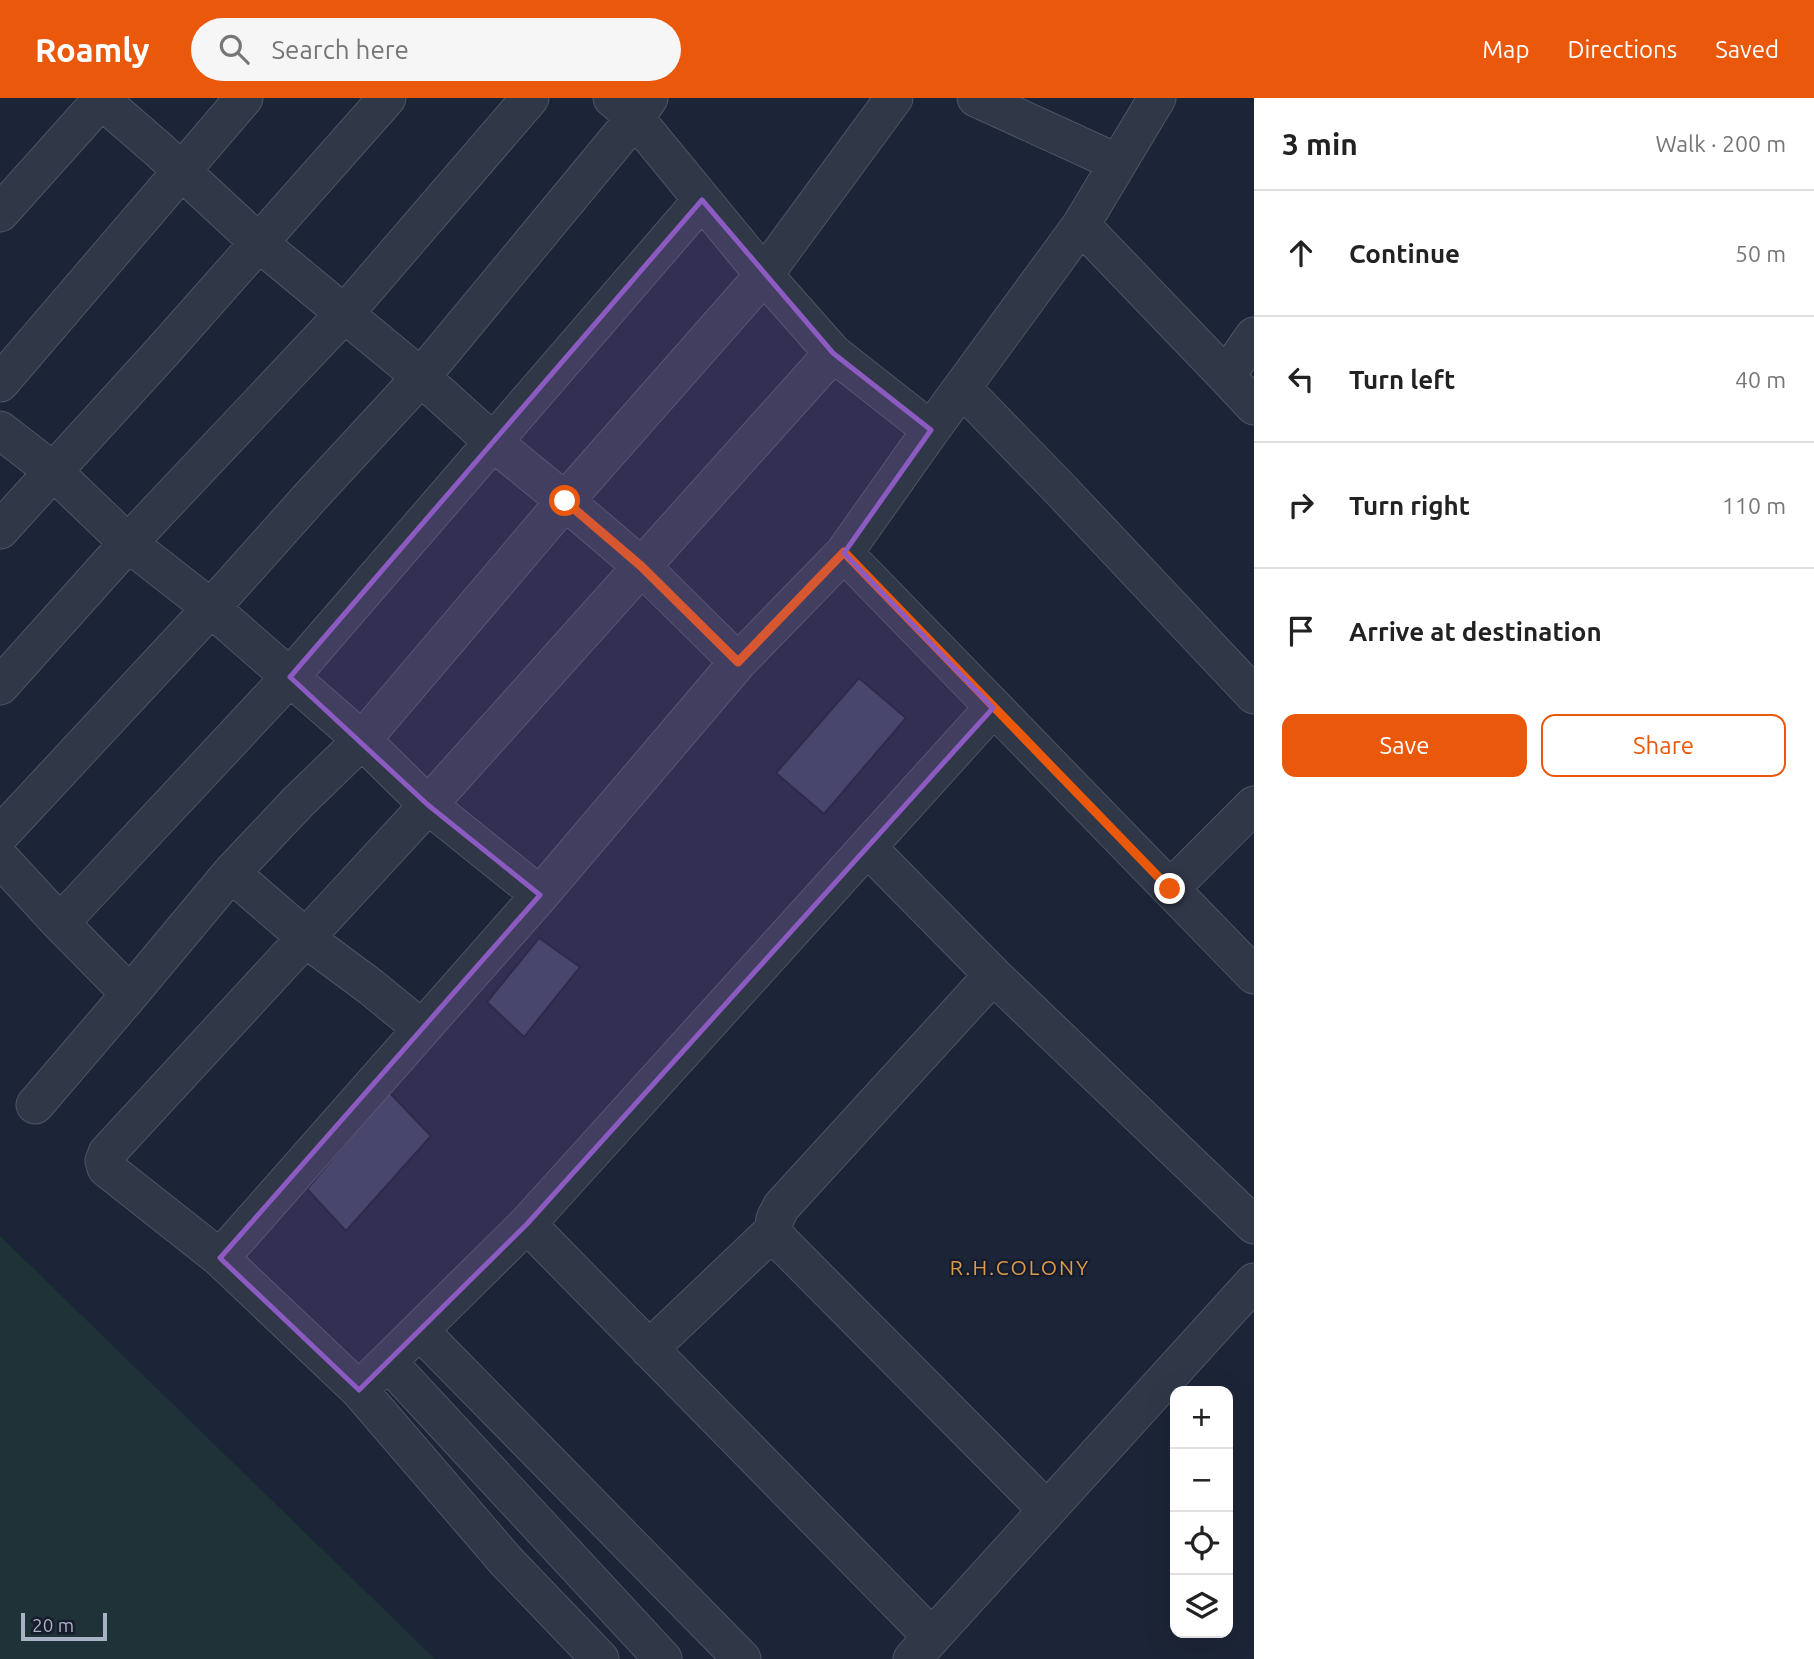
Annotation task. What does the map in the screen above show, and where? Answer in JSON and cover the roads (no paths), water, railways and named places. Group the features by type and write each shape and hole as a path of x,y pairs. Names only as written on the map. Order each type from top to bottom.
{"street":[{"path":"0,383 244,98"},
{"path":"0,530 387,98"},
{"path":"0,686 128,543 345,313 530,98"},
{"path":"35,1105 231,873 362,740 565,501 764,275 894,98"},
{"path":"976,98 1118,163"},
{"path":"220,1258 540,895 738,662 844,552 1082,225 1157,98"},
{"path":"0,213 101,99 259,243 421,377 493,442 641,566 738,662"},
{"path":"0,835 421,377 632,105 702,200 832,353 931,430"},
{"path":"60,923 290,677 702,200"},
{"path":"1082,225 1254,406"},
{"path":"1226,376 1254,337"},
{"path":"600,1659 506,1560 359,1390 220,1258 106,1168 104,1161 107,1153 428,805 832,353"},
{"path":"962,388 1254,695"},
{"path":"0,430 53,471 128,543 211,607 362,740 428,805 540,895"},
{"path":"844,552 1254,975"},
{"path":"359,1390 527,1224 993,708"},
{"path":"1170,889 1254,805"},
{"path":"868,848 993,975 1254,1225"},
{"path":"0,858 130,994"},
{"path":"231,873 306,938 371,986 421,1028"},
{"path":"649,1349 773,1231 781,1207 993,975"},
{"path":"527,1224 649,1349 922,1648 1254,1282"},
{"path":"773,1231 1047,1510"},
{"path":"420,1331 741,1659"},
{"path":"388,1362 663,1659"}],"district":[{"name":"R.H.COLONY","path":"1020,1267"}]}
